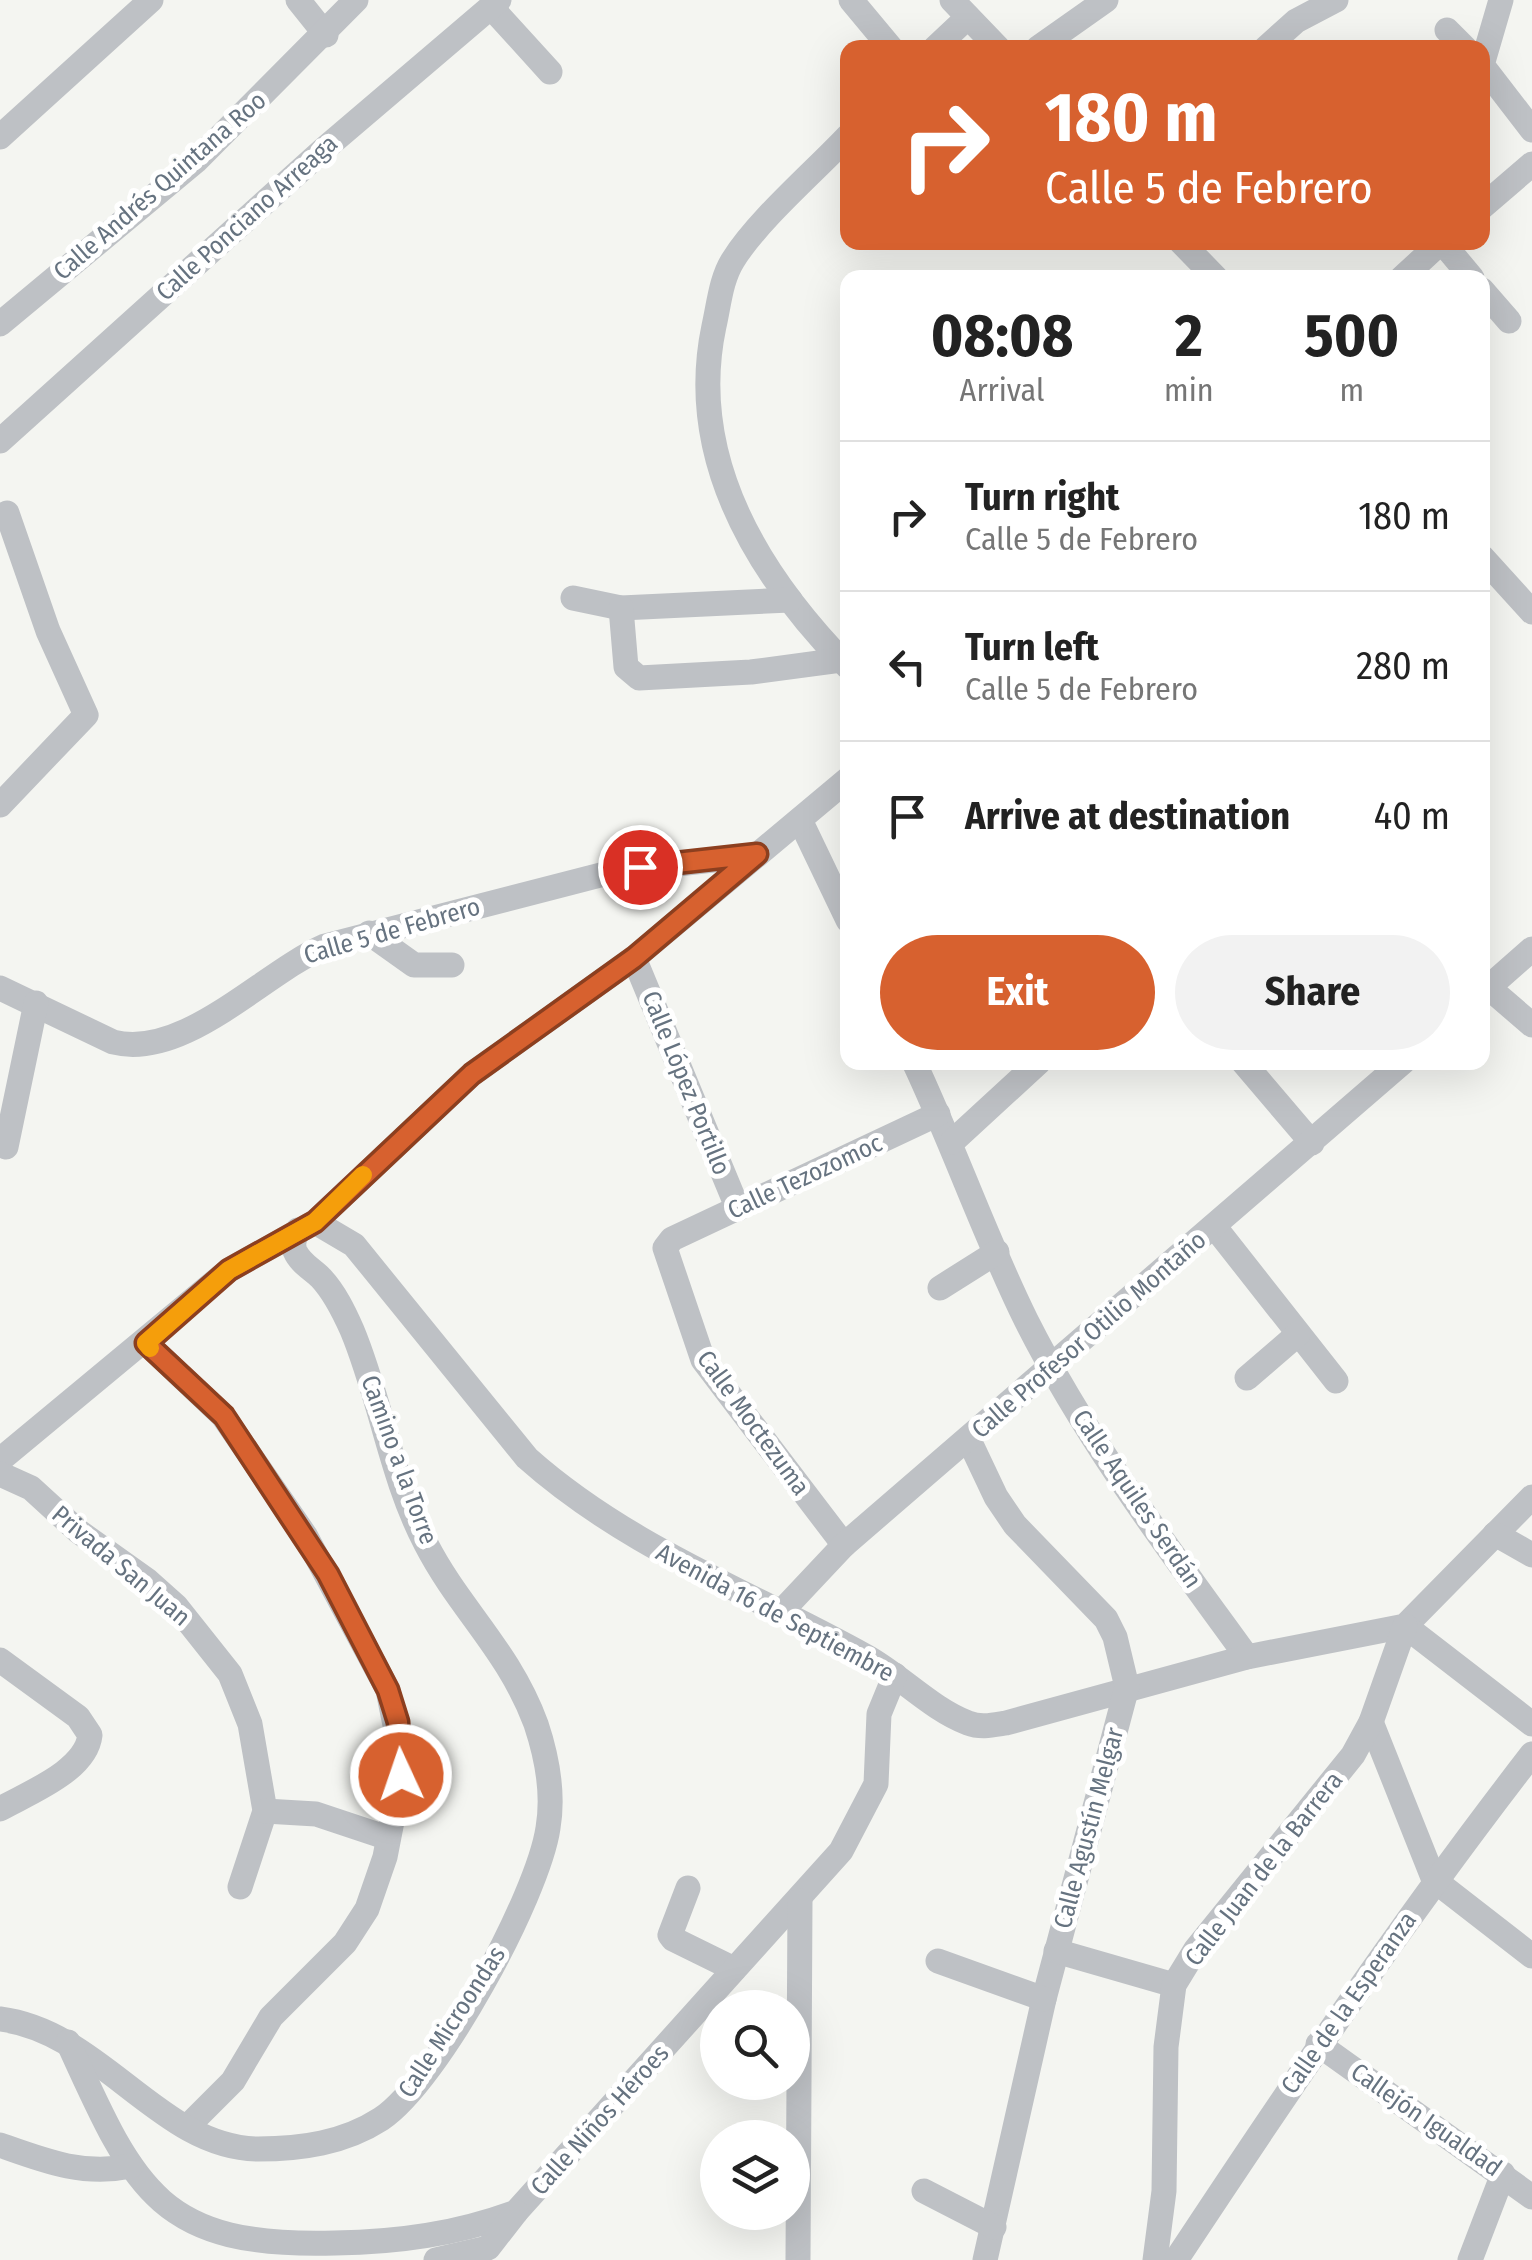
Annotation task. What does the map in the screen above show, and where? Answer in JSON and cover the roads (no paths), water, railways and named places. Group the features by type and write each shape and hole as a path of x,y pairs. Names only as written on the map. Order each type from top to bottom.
{"street":[{"path":"0,137 152,0"},
{"path":"298,0 326,35"},
{"name":"Calle Andrés Quintana Roo","path":"0,324 165,189 326,35 356,0"},
{"path":"851,0 884,40"},
{"path":"1049,40 1106,0"},
{"path":"1275,40 1296,21 1336,0"},
{"path":"1486,40 1491,3"},
{"path":"495,4 550,72"},
{"name":"Calle Ponciano Arreaga","path":"0,441 322,150 495,4"},
{"path":"940,40 960,8 990,40"},
{"path":"1490,75 1532,130"},
{"path":"840,145 733,260 709,350 708,421 729,501 790,600 840,658"},
{"path":"1490,200 1532,164"},
{"path":"1189,250 1208,270"},
{"path":"1411,270 1432,250"},
{"path":"1448,250 1465,270"},
{"path":"1490,299 1509,322"},
{"path":"0,805 86,715 48,631 7,513"},
{"path":"1490,567 1532,612"},
{"path":"573,598 620,608 790,600"},
{"path":"620,608 626,668 645,679 840,663"},
{"path":"5,1472 229,1270 307,1226 472,1074 634,958 840,786"},
{"path":"800,820 840,903"},
{"name":"Calle 5 de Febrero","path":"0,988 113,1042 132,1046 156,1044 214,1014 295,959 369,933 616,871 757,854"},
{"path":"369,933 414,964 452,965"},
{"path":"1490,987 1532,949"},
{"name":"Calle López Portillo","path":"634,958 738,1209"},
{"path":"1490,994 1532,1025"},
{"path":"6,1147 36,1003"},
{"name":"Calle Aquiles Serdán","path":"918,1070 1052,1369 1122,1485 1247,1657"},
{"path":"952,1142 1031,1070"},
{"path":"1250,1070 1312,1142"},
{"name":"Calle Profesor Otilio Montaño","path":"780,1613 844,1545 1395,1070"},
{"name":"Calle Tezozomoc","path":"672,1239 938,1114"},
{"name":"Avenida 16 de Septiembre","path":"307,1226 354,1246 527,1458 554,1482 674,1560 896,1675 955,1717 978,1726 1006,1722 1247,1657 1405,1626"},
{"name":"Camino a la Torre","path":"307,1226 294,1241 296,1254 329,1287 358,1345 425,1543 496,1642 525,1697 548,1766 550,1802"},
{"path":"1214,1226 1336,1382"},
{"name":"Calle Moctezuma","path":"672,1239 664,1248 666,1262 702,1360 844,1545"},
{"path":"940,1288 997,1252"},
{"path":"1248,1378 1298,1334"},
{"path":"146,1343 204,1396 242,1441 328,1574 374,1660 398,1722 401,1775 377,1882 357,1927 280,2006 232,2082 186,2126"},
{"name":"Calle Agustín Melgar","path":"969,1440 1015,1525 1106,1620 1115,1637 1127,1687 1044,1999 985,2260"},
{"name":"Privada San Juan","path":"5,1472 31,1488 78,1531 148,1582 205,1639 230,1674 250,1724 265,1812 240,1887"},
{"path":"1532,1498 1405,1626 1532,1724"},
{"path":"1495,1534 1532,1556"},
{"name":"Calle Juan de la Barrera","path":"1155,2260 1164,2191 1166,2047 1174,1985 1228,1908 1336,1779 1372,1722 1405,1626"},
{"path":"0,1660 78,1717 90,1736 84,1754 64,1771 0,1809"},
{"name":"Calle Niños Héroes","path":"67,2040 132,2166 153,2192 193,2224 232,2239 264,2244 419,2238 456,2232 516,2212 654,2064 842,1851 871,1798 879,1768 879,1714 896,1675"},
{"path":"1372,1722 1434,1880 1532,1956"},
{"name":"Calle de la Esperanza","path":"1176,2260 1318,2044 1434,1880 1532,1754"},
{"name":"Calle Microondas","path":"0,2019 42,2028 67,2040 186,2126 230,2146 284,2148 356,2133 402,2102 450,2033 518,1915 540,1863 550,1802"},
{"path":"265,1812 316,1814 388,1838"},
{"path":"688,1888 670,1935 676,1943 734,1969"},
{"path":"798,2260 800,1902"},
{"path":"1056,1951 1174,1985"},
{"path":"938,1961 1044,1999"},
{"name":"Callejón Igualdad","path":"1318,2044 1532,2197"},
{"path":"0,2145 74,2169 106,2171 132,2166"},
{"path":"1470,2260 1503,2174"},
{"path":"924,2191 994,2228"},
{"path":"436,2260 488,2248 506,2231 516,2212"}]}
